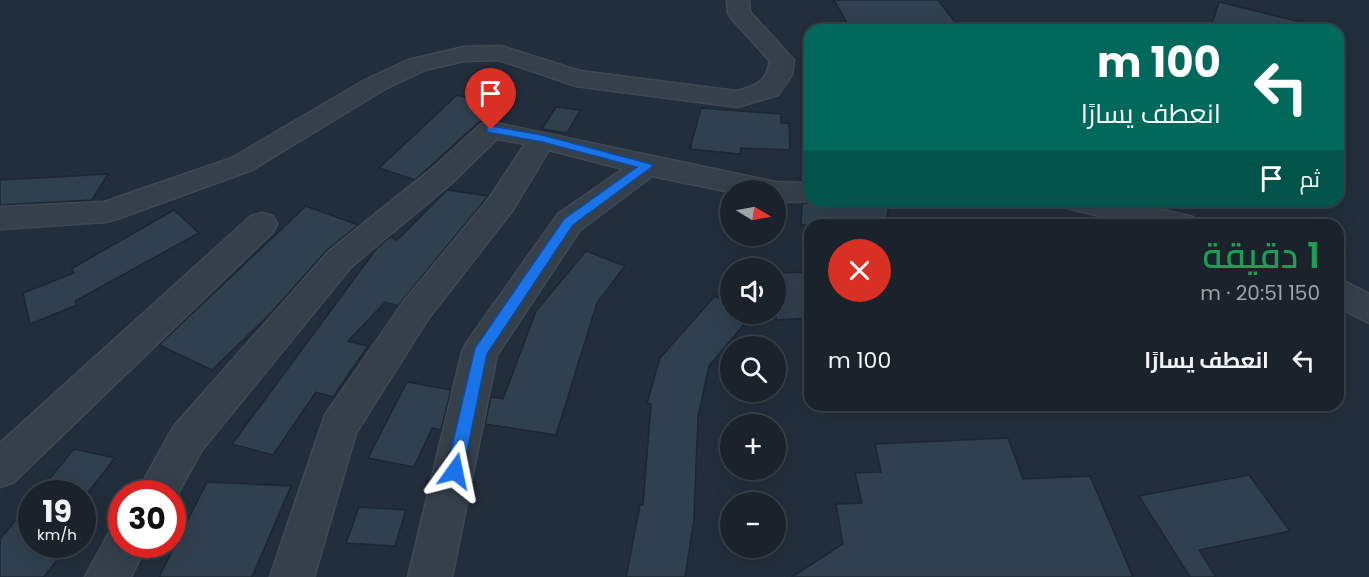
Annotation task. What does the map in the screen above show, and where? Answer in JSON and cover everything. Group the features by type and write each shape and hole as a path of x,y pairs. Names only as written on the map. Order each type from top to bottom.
{"street":[{"path":"6,223 105,212 242,164 374,85 417,64 464,54 501,53 576,78 737,99 769,90 780,75 782,60 739,13 738,0"},
{"path":"164,480 188,438 340,259 444,174 491,130 542,139 647,166 720,180"},
{"path":"292,577 339,427 416,310 501,204 542,139"},
{"path":"430,577 480,352 569,222 647,166"},
{"path":"786,192 804,193"},
{"path":"1104,207 1156,219"},
{"path":"0,469 262,224"},
{"path":"1344,295 1369,310"},
{"path":"107,577 118,558"}],"building":[{"path":"834,0 938,0 956,24 910,23 848,24"},
{"path":"1219,2 1297,21 1297,24 1212,24"},
{"path":"457,95 502,108 489,120 479,122 415,180 379,168"},
{"path":"556,107 580,110 567,133 542,129"},
{"path":"701,108 781,114 781,123 789,123 790,150 741,148 740,154 690,149"},
{"path":"108,174 92,200 0,205 0,180"},
{"path":"447,190 488,196 398,306 385,302 348,341 368,346 333,397 316,392 273,455 232,444 377,248 390,237 397,240"},
{"path":"802,204 804,204 804,207 888,208 887,219 804,219 804,225 801,225"},
{"path":"306,206 358,225 327,250 270,314 212,370 159,345"},
{"path":"174,210 199,233 75,301 77,305 30,324 23,293 74,273 71,269"},
{"path":"586,251 625,266 597,303 556,435 485,424 491,397 503,399 536,311"},
{"path":"804,272 804,318 786,319 786,273"},
{"path":"715,296 720,299 720,324 744,324 734,336 720,336 720,353 709,366 698,417 694,519 685,577 626,577 640,505 643,505 651,404 647,403 660,358"},
{"path":"407,382 451,390 441,430 432,428 414,467 368,458"},
{"path":"1008,438 1023,479 1090,476 1133,577 792,577 843,544 836,504 862,503 855,473 881,472 875,444"},
{"path":"74,449 115,458 96,482 96,480 49,480"},
{"path":"1249,475 1290,531 1199,550 1216,577 1190,577 1139,496"},
{"path":"207,482 291,486 252,577 159,577 169,558 186,558 186,524"},
{"path":"359,507 406,510 395,546 346,543"},
{"path":"18,518 18,558 58,558 44,577 0,577 0,539"}],"route":[{"path":"455,471 480,352 569,222 647,166 542,139 491,130"}]}
